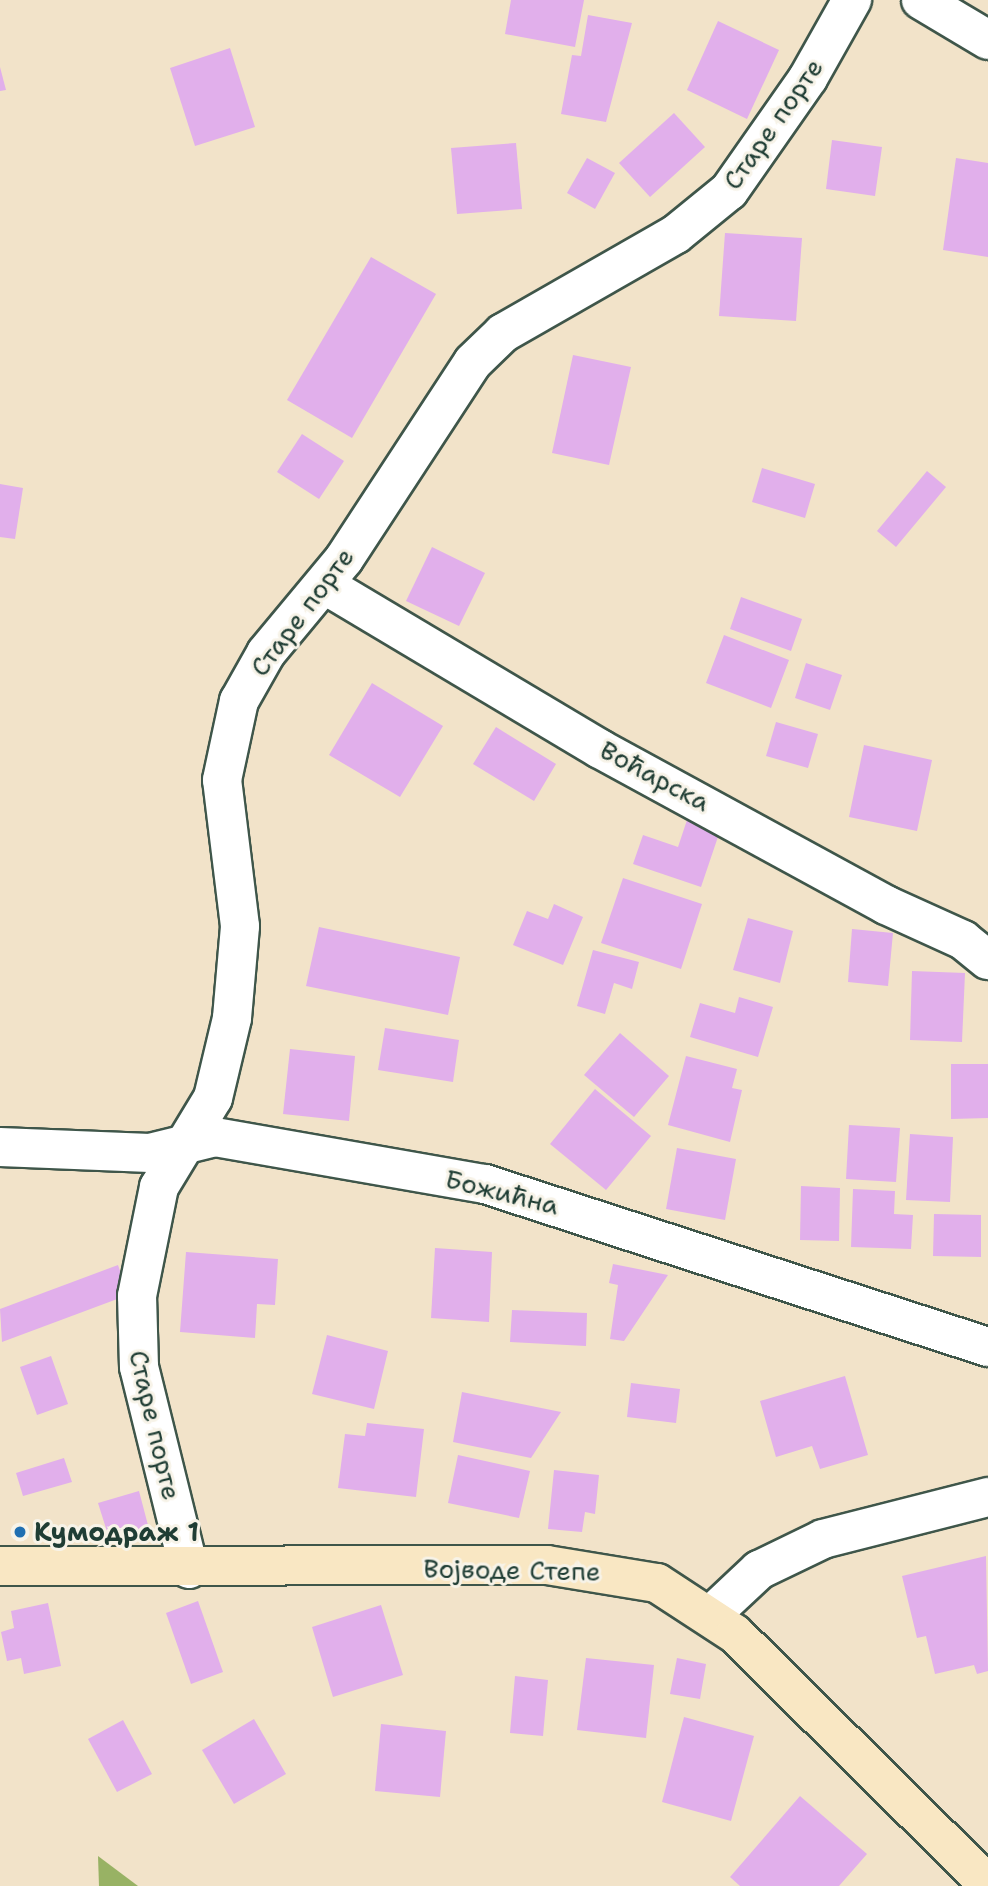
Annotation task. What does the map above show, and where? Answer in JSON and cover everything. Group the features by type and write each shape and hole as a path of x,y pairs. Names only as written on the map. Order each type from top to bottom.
{"street":[{"name":"Старе порте","path":"189,1569 136,1343 147,1229 182,1141 221,1077 239,980 240,926 223,821 228,737 239,701 266,653 325,584 473,362 503,333 676,234 729,191 808,78 852,0"},
{"path":"920,0 988,40"},
{"name":"Воћарска","path":"325,584 600,749 886,905 963,940 988,960"},
{"name":"Божићна","path":"0,1147 150,1153 182,1141 252,1141 551,1200 681,1251 845,1296 988,1347"},
{"path":"711,1615 759,1570 823,1539 988,1497"},
{"name":"Војводе Степе","path":"0,1566 189,1569 547,1565 657,1583 711,1615 988,1884"}],"green space":[{"path":"98,1856 138,1886 99,1886"}],"building":[{"path":"511,0 584,0 575,47 505,34"},
{"path":"588,15 632,23 606,122 561,114 572,55 581,56"},
{"path":"718,21 779,50 747,119 687,90"},
{"path":"230,48 255,127 195,146 170,68"},
{"path":"0,67 6,90 0,91"},
{"path":"674,113 705,147 650,197 619,163"},
{"path":"832,140 882,147 875,196 826,189"},
{"path":"516,143 522,209 457,214 451,148"},
{"path":"587,158 615,173 595,209 567,193"},
{"path":"956,158 988,163 988,257 943,250"},
{"path":"725,233 802,238 796,321 719,316"},
{"path":"371,257 436,294 352,438 287,400"},
{"path":"573,355 631,367 609,465 552,453"},
{"path":"302,434 344,461 319,499 277,472"},
{"path":"762,468 815,484 805,518 752,502"},
{"path":"927,471 946,487 896,547 877,531"},
{"path":"0,484 23,488 15,539 0,537"},
{"path":"432,547 485,573 459,626 406,601"},
{"path":"741,597 802,619 791,651 730,629"},
{"path":"724,635 789,660 771,708 706,683"},
{"path":"806,663 842,675 830,710 795,698"},
{"path":"372,683 443,726 400,797 329,755"},
{"path":"776,722 818,734 808,768 766,756"},
{"path":"496,727 556,764 534,801 473,764"},
{"path":"864,745 932,760 917,831 849,817"},
{"path":"690,811 723,822 701,887 633,864 643,835 678,847"},
{"path":"623,878 702,904 681,969 601,943"},
{"path":"554,904 583,917 563,965 513,945 527,911 548,919"},
{"path":"748,918 793,931 780,983 733,970"},
{"path":"319,927 460,957 448,1015 306,986"},
{"path":"852,929 893,933 888,986 848,982"},
{"path":"593,950 639,962 632,989 614,983 605,1014 577,1006"},
{"path":"912,971 965,973 962,1042 910,1040"},
{"path":"739,997 773,1007 758,1057 690,1037 700,1003 735,1013"},
{"path":"385,1028 459,1040 453,1082 378,1070"},
{"path":"620,1033 669,1076 634,1117 584,1075"},
{"path":"290,1049 355,1056 349,1121 283,1114"},
{"path":"686,1056 737,1069 732,1088 742,1090 730,1142 668,1125"},
{"path":"951,1064 988,1064 988,1118 951,1119"},
{"path":"595,1089 651,1136 606,1190 550,1144"},
{"path":"849,1125 900,1128 896,1182 846,1179"},
{"path":"910,1134 953,1137 950,1202 906,1200"},
{"path":"677,1148 736,1159 725,1220 666,1209"},
{"path":"801,1186 840,1188 839,1241 800,1240"},
{"path":"853,1189 895,1191 894,1214 913,1215 911,1249 851,1247"},
{"path":"934,1214 981,1215 981,1257 933,1256"},
{"path":"435,1248 492,1252 489,1322 431,1318"},
{"path":"186,1252 278,1259 275,1305 257,1304 255,1338 180,1332"},
{"path":"613,1264 668,1275 624,1341 610,1339 618,1285 609,1283"},
{"path":"118,1265 128,1295 2,1342 0,1309"},
{"path":"512,1310 587,1313 586,1346 510,1342"},
{"path":"327,1335 388,1351 374,1409 312,1394"},
{"path":"51,1356 68,1404 37,1415 20,1367"},
{"path":"845,1376 868,1455 820,1469 812,1446 776,1457 760,1401"},
{"path":"631,1383 680,1389 676,1423 627,1417"},
{"path":"462,1392 561,1412 531,1458 453,1442"},
{"path":"367,1423 424,1429 416,1497 338,1488 345,1434 365,1436"},
{"path":"458,1455 530,1471 519,1518 448,1503"},
{"path":"64,1458 72,1482 23,1496 16,1473"},
{"path":"554,1470 599,1475 595,1514 585,1512 582,1532 548,1529"},
{"path":"139,1491 149,1529 110,1541 98,1503"},
{"path":"986,1556 988,1671 977,1674 974,1665 935,1674 926,1636 917,1638 902,1576"},
{"path":"198,1601 223,1672 191,1684 166,1613"},
{"path":"48,1603 61,1666 24,1674 21,1658 7,1661 1,1632 14,1628 11,1611"},
{"path":"381,1605 403,1675 333,1697 312,1627"},
{"path":"586,1658 654,1665 646,1738 577,1730"},
{"path":"677,1658 706,1664 700,1699 670,1694"},
{"path":"515,1676 548,1680 543,1736 510,1733"},
{"path":"684,1717 754,1736 731,1821 662,1802"},
{"path":"254,1719 286,1774 234,1804 202,1750"},
{"path":"123,1720 152,1774 117,1792 88,1739"},
{"path":"381,1724 446,1731 440,1797 375,1791"},
{"path":"800,1796 867,1854 839,1886 740,1886 730,1877"}],"place":[{"name":"Кумодраж 1","path":"20,1532"}]}
